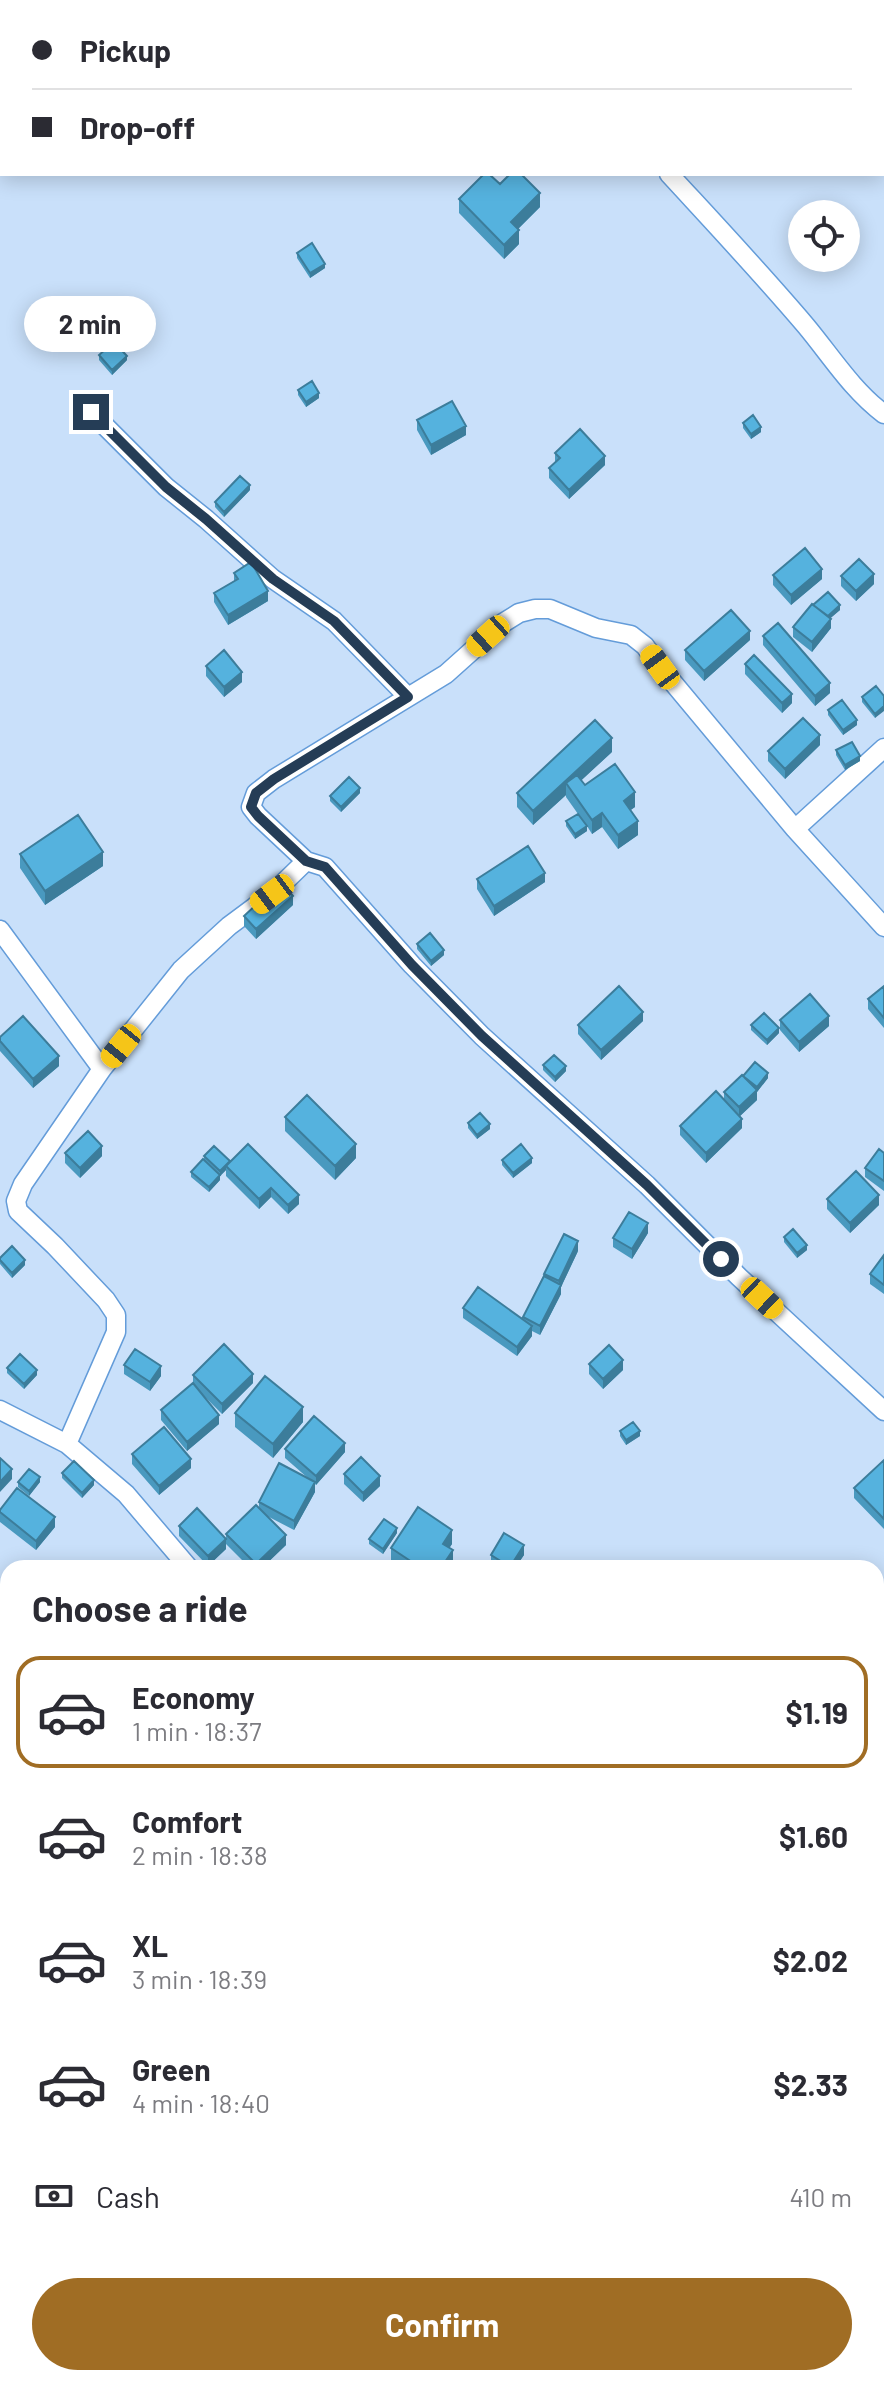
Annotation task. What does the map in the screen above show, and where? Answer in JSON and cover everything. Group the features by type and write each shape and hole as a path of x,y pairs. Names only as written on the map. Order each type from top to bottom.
{"street":[{"path":"671,176 807,328 836,367 884,414"},
{"path":"91,412 166,487 273,579 334,621 408,697"},
{"path":"884,927 795,829 645,646 631,635 596,628 550,609 519,613 503,623 446,674 274,779 256,793 251,807 306,861 325,867 412,965 482,1036 647,1185 739,1277 884,1411"},
{"path":"795,829 884,748"},
{"path":"67,1444 116,1332 116,1315 106,1300 18,1211 16,1201 23,1184 102,1069 181,970 229,926 272,894 306,861"},
{"path":"0,930 102,1069"},
{"path":"0,1410 67,1444 126,1494 182,1560"}],"building":[{"path":"482,176 491,176 500,184 508,176 523,176 540,193 511,222 519,230 504,245 459,199"},
{"path":"312,243 325,264 310,273 297,253"},
{"path":"125,325 133,335 122,345 113,335"},
{"path":"114,342 127,356 112,370 99,355"},
{"path":"312,381 319,393 306,402 298,390"},
{"path":"452,401 466,426 431,445 417,420"},
{"path":"753,415 761,427 751,434 743,423"},
{"path":"580,429 605,456 569,490 549,468 560,458 555,453"},
{"path":"240,476 250,485 224,512 215,502"},
{"path":"805,548 822,569 791,595 773,575"},
{"path":"859,559 874,574 856,591 841,576"},
{"path":"251,562 268,591 228,615 214,593 238,579 234,573"},
{"path":"828,592 840,605 828,616 813,605"},
{"path":"812,604 831,619 812,642 793,627"},
{"path":"731,610 750,631 704,671 685,650"},
{"path":"778,623 830,683 815,696 763,636"},
{"path":"224,650 242,672 224,687 206,666"},
{"path":"754,655 792,694 782,703 745,664"},
{"path":"876,686 884,696 884,706 875,714 862,697"},
{"path":"842,700 857,720 843,730 828,710"},
{"path":"803,718 820,735 785,769 768,751"},
{"path":"595,720 612,738 533,811 517,793"},
{"path":"852,742 860,756 845,765 836,750"},
{"path":"615,764 635,792 624,801 638,821 618,835 602,813 592,820 566,783 577,775 585,785"},
{"path":"349,777 360,788 341,807 330,796"},
{"path":"578,814 587,826 575,834 566,821"},
{"path":"78,815 103,852 45,891 20,854"},
{"path":"528,846 545,873 494,906 477,879"},
{"path":"281,882 293,896 256,929 244,916"},
{"path":"430,933 444,950 431,961 417,944"},
{"path":"619,986 643,1012 601,1050 578,1025"},
{"path":"884,986 884,1018 868,999"},
{"path":"810,994 829,1016 799,1042 780,1020"},
{"path":"764,1013 779,1028 767,1040 751,1025"},
{"path":"23,1016 59,1056 33,1079 0,1041 0,1037"},
{"path":"554,1055 566,1066 555,1077 543,1065"},
{"path":"755,1062 768,1073 757,1087 743,1076"},
{"path":"742,1075 757,1090 739,1107 724,1092"},
{"path":"716,1091 742,1119 706,1153 680,1126"},
{"path":"307,1095 356,1144 335,1166 285,1117"},
{"path":"480,1113 490,1124 477,1135 468,1123"},
{"path":"88,1131 102,1146 80,1168 65,1153"},
{"path":"248,1144 299,1195 288,1205 271,1188 259,1199 226,1166"},
{"path":"521,1144 532,1158 513,1173 502,1160"},
{"path":"214,1146 230,1161 220,1171 204,1156"},
{"path":"879,1149 884,1153 884,1181 865,1168"},
{"path":"203,1159 220,1175 209,1187 191,1172"},
{"path":"856,1171 879,1195 850,1223 827,1199"},
{"path":"629,1212 648,1223 632,1249 613,1238"},
{"path":"793,1229 807,1245 797,1253 784,1237"},
{"path":"564,1234 578,1241 559,1281 544,1274"},
{"path":"12,1246 25,1260 12,1273 0,1258"},
{"path":"884,1255 884,1285 870,1274"},
{"path":"544,1276 561,1285 540,1326 523,1317"},
{"path":"478,1287 532,1326 517,1347 463,1308"},
{"path":"224,1344 253,1374 222,1404 193,1375"},
{"path":"609,1345 623,1360 603,1379 589,1364"},
{"path":"135,1349 161,1366 150,1382 124,1365"},
{"path":"20,1354 37,1370 24,1384 7,1368"},
{"path":"265,1376 303,1407 273,1444 235,1413"},
{"path":"193,1383 219,1415 187,1442 161,1410"},
{"path":"314,1416 345,1443 316,1476 285,1449"},
{"path":"633,1422 640,1431 626,1440 620,1431"},
{"path":"164,1427 191,1459 159,1486 132,1454"},
{"path":"361,1457 380,1476 363,1493 344,1474"},
{"path":"0,1458 12,1469 0,1482"},
{"path":"884,1460 884,1519 854,1488"},
{"path":"74,1461 94,1480 82,1493 62,1473"},
{"path":"279,1463 315,1482 294,1521 259,1502"},
{"path":"29,1469 40,1477 29,1491 18,1482"},
{"path":"17,1488 55,1517 36,1541 0,1512"},
{"path":"256,1505 286,1535 260,1560 252,1560 226,1534"},
{"path":"418,1507 452,1530 443,1544 453,1550 446,1560 409,1560 391,1548"},
{"path":"197,1508 226,1539 208,1556 179,1526"},
{"path":"384,1519 397,1528 383,1549 369,1539"},
{"path":"504,1533 524,1545 514,1560 499,1560 491,1555"}],"route":[{"path":"91,412 166,487 273,579 334,621 408,697 274,779 256,793 251,807 306,861 325,867 412,965 482,1036 647,1185 721,1259"}]}
